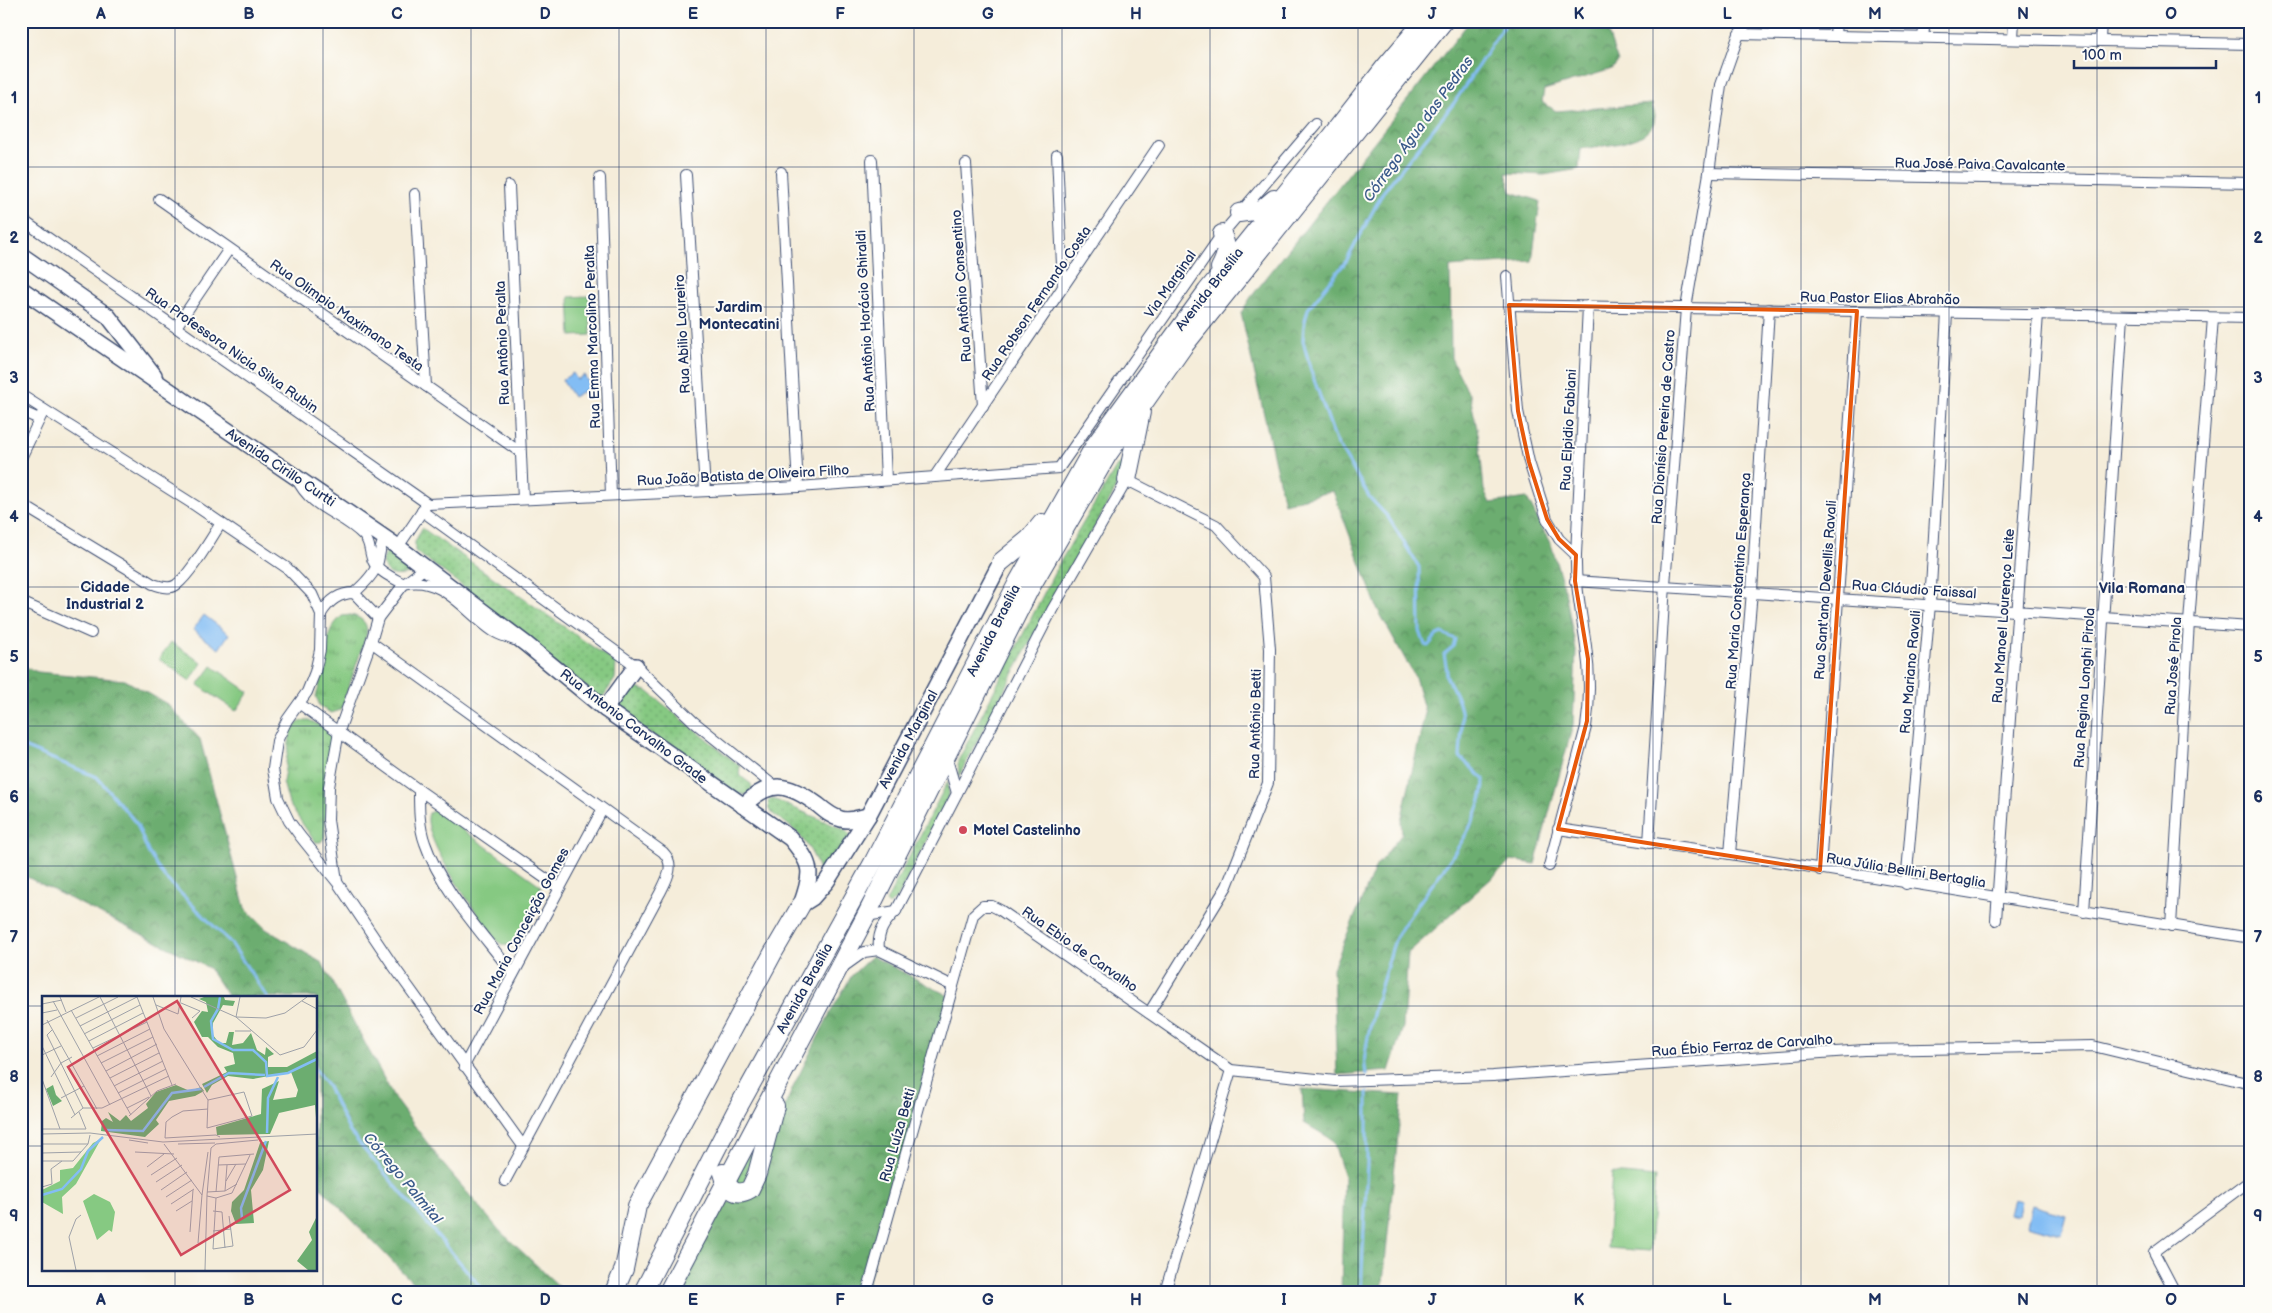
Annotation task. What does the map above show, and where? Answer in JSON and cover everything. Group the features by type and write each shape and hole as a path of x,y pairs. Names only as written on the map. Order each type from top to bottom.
{"highway":[{"name":"Avenida Brasília","path":"643,1292 735,1113 874,861 1018,582 1095,445 1208,291 1304,172 1384,66 1424,21"},
{"name":"Avenida Brasília","path":"668,1292 866,916 1034,581 1108,454 1182,347 1444,21"},
{"path":"1239,212 1261,210 1304,172"},
{"path":"1208,291 1226,257 1227,247 1222,234"},
{"path":"1127,480 1144,402"},
{"path":"1001,562 1029,539 1064,498"},
{"path":"614,1292 622,1274 637,1206 773,953 801,906"},
{"path":"735,1113 722,1173 726,1184 732,1191 740,1193 750,1189 754,1183 776,1104 799,1045"}],"main road":[{"name":"Avenida Cirillo Curtti","path":"21,255 108,316 164,388"},
{"name":"Avenida Cirillo Curtti","path":"21,289 391,543"},
{"name":"Rua Antonio Carvalho Grade","path":"391,543 526,644 605,709 790,838 805,855 810,870 809,883 801,906"},
{"name":"Avenida Marginal","path":"801,906 812,898 827,881 868,816 1001,562"},
{"path":"605,709 636,666"},
{"path":"743,806 754,794 774,786 789,788 804,795 832,816 842,820 868,816"}],"street":[{"name":"Rua Dionísio Pereira de Castro","path":"1649,843 1665,585 1686,308 1722,85 1739,34 1748,21"},
{"path":"1835,36 1836,21"},
{"path":"1923,38 1925,21"},
{"path":"2013,38 2014,21"},
{"path":"2100,40 2101,21"},
{"path":"1739,34 2251,44"},
{"name":"Via Marginal","path":"1059,468 1222,234 1316,124"},
{"name":"Rua Robson Fernando Costa","path":"935,476 1160,145"},
{"path":"1057,155 1063,287"},
{"name":"Rua Antônio Horácio Ghiraldi","path":"872,160 886,480"},
{"name":"Rua Antônio Consentino","path":"966,164 983,406"},
{"path":"781,172 798,487"},
{"name":"Rua José Paiva Cavalcante","path":"1709,173 2251,183"},
{"name":"Rua Abilio Loureiro","path":"686,175 705,491"},
{"name":"Rua Emma Marcolino Peralta","path":"600,178 611,496"},
{"name":"Rua Antônio Peralta","path":"509,186 523,499"},
{"path":"415,194 426,386"},
{"name":"Rua Olimpio Maximano Testa","path":"159,199 520,452"},
{"name":"Rua Professora Nicia Silva Rubin","path":"21,218 176,327 425,507 636,666 694,722 774,786"},
{"path":"176,327 229,249"},
{"path":"1507,276 1518,411 1529,462 1547,519 1559,539 1576,555"},
{"name":"Rua Pastor Elias Abrahão","path":"1509,305 2251,318"},
{"name":"Rua Elpidio Fabiani","path":"1549,866 1584,736 1588,704 1588,659 1575,581 1588,306"},
{"name":"Rua Maria Constantino Esperança","path":"1730,854 1752,592 1769,309"},
{"name":"Rua Sant'ana Devellis Ravali","path":"1820,870 1858,311"},
{"name":"Rua Mariano Ravali","path":"1906,884 1930,604 1947,313"},
{"name":"Rua Manoel Lourenço Leite","path":"1996,920 2038,314"},
{"name":"Rua Regina Longhi Pirola","path":"2084,912 2123,316"},
{"name":"Rua José Pirola","path":"2171,926 2189,622 2213,318"},
{"path":"21,395 42,415 221,523 296,576 312,594 321,614 318,662 311,683 300,704 282,730 274,754 273,769 277,791 283,808 310,850 337,882 392,964 522,1146"},
{"path":"21,411 42,415"},
{"path":"21,458 42,415"},
{"name":"Rua João Batista de Oliveira Filho","path":"425,507 523,499 798,487 1059,468"},
{"path":"295,476 307,496 364,536 370,547 372,561 377,566 404,584 418,581 434,585 494,632 526,644"},
{"path":"879,950 878,935 881,928 896,911 1052,610 1127,480"},
{"name":"Rua Antônio Betti","path":"1127,480 1216,525 1264,577 1270,649 1268,783 1227,886 1149,1013"},
{"path":"21,504 153,584 165,587 175,586 185,576 221,523"},
{"path":"321,614 332,600 347,593 354,593 366,582 377,566 380,549 391,543 425,507"},
{"path":"337,882 328,820 329,787 339,731 378,618 404,584 425,568"},
{"name":"Rua Cláudio Faissal","path":"1575,581 1665,585 2251,627"},
{"path":"354,593 378,618"},
{"path":"21,602 91,633"},
{"path":"371,642 602,810 663,852 669,861 670,870 660,893 522,1146 505,1181"},
{"path":"300,704 418,790 559,888"},
{"path":"946,754 956,793"},
{"path":"418,790 420,824 424,842 432,862 452,894 512,974"},
{"name":"Rua Maria Conceição Gomes","path":"464,1066 602,810"},
{"name":"Rua Júlia Bellini Bertaglia","path":"1558,829 1730,854 1906,884 2251,938"},
{"path":"310,850 321,848 331,843"},
{"name":"Rua Ebio de Carvalho","path":"953,986 974,915 983,906 992,906 1231,1070"},
{"path":"866,916 896,911"},
{"path":"836,972 860,954 879,950 953,986"},
{"name":"Rua Luíza Betti","path":"867,1292 953,986"},
{"name":"Rua Ébio Ferraz de Carvalho","path":"1231,1070 1346,1080 1493,1076 1864,1050 2093,1046 2251,1084"},
{"path":"1165,1292 1231,1070"},
{"path":"2172,1291 2154,1252 2251,1180"}],"highlighted area":[{"path":"1509,305 1857,311 1820,870 1558,829 1587,721 1588,659 1575,581 1576,555 1559,539 1547,519 1529,462 1518,411"}],"green space":[{"path":"1470,21 1616,21 1616,25 1607,30 1618,62 1612,69 1544,90 1542,102 1556,111 1652,104 1655,116 1652,126 1646,133 1637,138 1625,142 1581,149 1579,169 1544,175 1506,173 1511,192 1540,201 1532,261 1450,267 1451,358 1470,396 1479,438 1484,490 1490,503 1527,498 1552,547 1566,596 1576,650 1573,725 1535,864 1512,860 1408,953 1403,1027 1389,1071 1337,1075 1333,968 1376,866 1402,834 1401,821 1425,713 1415,677 1378,610 1333,491 1284,503 1241,313 1251,297"},
{"path":"1754,21 1827,21 1823,27 1820,27 1759,26"},
{"path":"589,296 591,335 571,336 569,297"},
{"path":"1124,462 1113,494 1028,646 959,776 958,761 1060,562 1117,466"},
{"path":"422,528 616,663 615,679 603,697 601,698 526,644 461,585 415,551 415,542"},
{"path":"388,549 416,569 401,575 391,574 384,566 383,560"},
{"path":"351,615 363,621 367,633 341,710 331,713 320,706 316,696 324,653 335,624 342,616"},
{"path":"171,642 202,663 190,681 159,659"},
{"path":"21,666 38,672 125,680 167,704 200,739 245,908 266,929 322,963 396,1101 443,1164 499,1230 565,1292 422,1292 318,1185 318,996 227,996 209,968 21,874"},
{"path":"212,666 249,692 236,711 198,685"},
{"path":"635,688 647,691 740,766 739,775 751,784 752,789 745,795 737,793 626,717 621,709 620,698 627,689"},
{"path":"309,720 323,727 333,737 324,838 321,842 315,842 289,804 283,782 291,730 300,721"},
{"path":"948,781 949,795 898,897 889,905 886,902"},
{"path":"771,798 845,830 851,836 821,878 814,857 806,844 791,827 769,810 768,801"},
{"path":"435,810 540,885 543,898 522,937 514,946 503,945 497,941 453,878 433,840 428,825 429,813"},
{"path":"872,956 949,996 865,1292 676,1292 726,1203 744,1198 795,1083 830,1013 852,975"},
{"path":"1302,1089 1402,1095 1382,1292 1341,1292 1344,1176 1333,1140 1304,1123"},
{"path":"759,1132 745,1180 742,1185 734,1184"},
{"path":"1612,1173 1655,1177 1650,1251 1607,1248"}],"water":[{"path":"573,373 577,380 584,375 591,387 573,397 562,380"},
{"path":"204,615 229,634 219,649 193,630"},
{"path":"2013,1200 2021,1202 2018,1215 2009,1213"},
{"path":"2032,1205 2066,1215 2061,1234 2027,1225"}],"waterway":[{"name":"Córrego Água das Pedras","path":"1366,1074 1365,1057 1369,1032 1395,941 1409,917 1464,839 1482,798 1484,779 1460,757 1462,715 1453,688 1446,676 1444,654 1453,647 1455,639 1442,633 1437,635 1428,646 1425,645 1420,631 1419,567 1388,517 1370,498 1336,441 1312,374 1303,341 1304,325 1308,309 1347,260 1383,192 1454,103 1507,21"},
{"name":"Córrego Palmital","path":"21,746 97,777 137,824 148,852 164,877 231,943 266,996"},
{"name":"Córrego Palmital","path":"318,1073 328,1087 350,1132 485,1292"},
{"name":"Córrego Água das Pedras","path":"1361,1292 1367,1163 1367,1092"}],"place":[{"name":"Motel Castelinho","path":"963,830"}],"district":[{"name":"Jardim Montecatini","path":"739,316"},
{"name":"Vila Romana","path":"2142,588"},
{"name":"Cidade Industrial 2","path":"105,596"}]}
